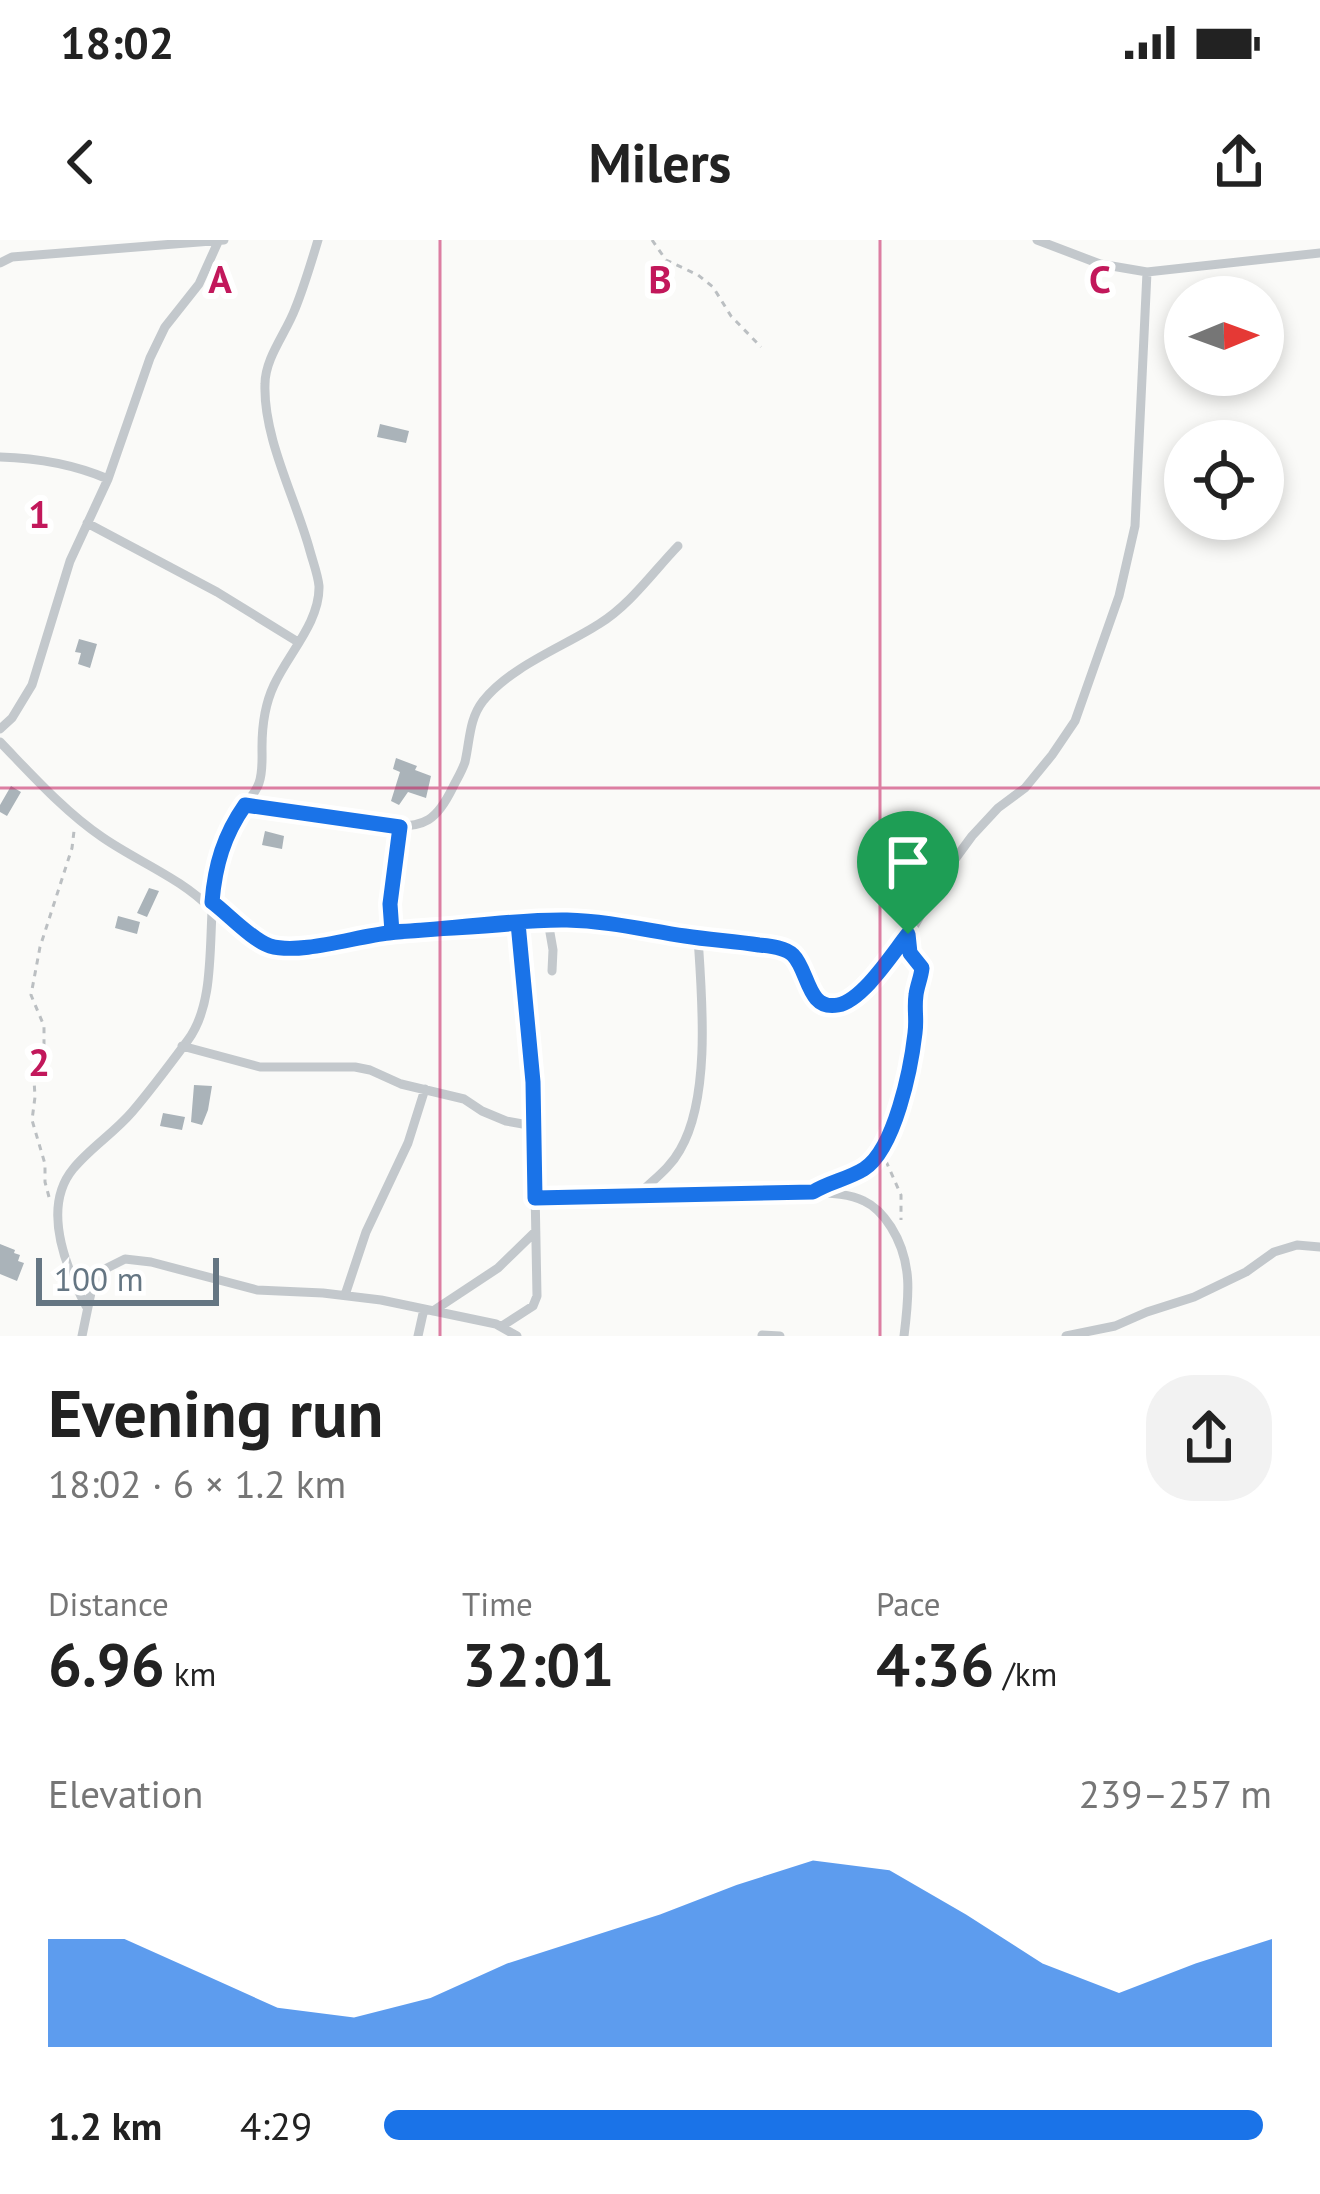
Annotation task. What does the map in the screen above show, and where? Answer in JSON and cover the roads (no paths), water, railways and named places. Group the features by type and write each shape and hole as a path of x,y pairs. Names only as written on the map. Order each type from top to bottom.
{"street":[{"path":"12,240 12,257"},
{"path":"86,1306 70,1274 58,1221 61,1193 70,1172 132,1112 202,1014 217,866 226,835 258,788 262,733 273,686 312,616 319,583 267,412 264,382 318,240"},
{"path":"1036,240 1100,264 1147,272 1320,253"},
{"path":"0,263 12,257 221,241"},
{"path":"0,729 32,685 70,562 108,479 157,343 199,284 221,241"},
{"path":"0,742 98,835 194,891 264,944 280,948 392,932 548,921 614,922 784,950 793,955 815,997 834,1006 858,995 908,934 972,836 1025,788 1075,721 1119,596 1135,526 1147,272"},
{"path":"0,457 58,463 108,479"},
{"path":"87,524 217,592 298,642"},
{"path":"245,805 400,827 426,824 447,800 464,765 475,713 486,697 538,657 601,623 678,546"},
{"path":"392,932 390,904 400,827"},
{"path":"548,921 552,971"},
{"path":"502,1326 532,1306 537,1296 534,1126 518,923"},
{"path":"636,1198 669,1168 693,1119 701,1083 698,938"},
{"path":"182,1046 260,1067 355,1067 464,1100 506,1121 534,1126"},
{"path":"345,1295 366,1232 408,1143 425,1089"},
{"path":"535,1198 813,1192 865,1201 884,1215 899,1240 909,1272 904,1336"},
{"path":"418,1336 428,1310 498,1268 535,1232"},
{"path":"1066,1336 1110,1332 1194,1297 1274,1252 1297,1245 1320,1247"},
{"path":"82,1336 93,1283 101,1271 125,1258 256,1290 345,1295 428,1310 502,1326 517,1336"},
{"path":"762,1335 779,1336"}]}
